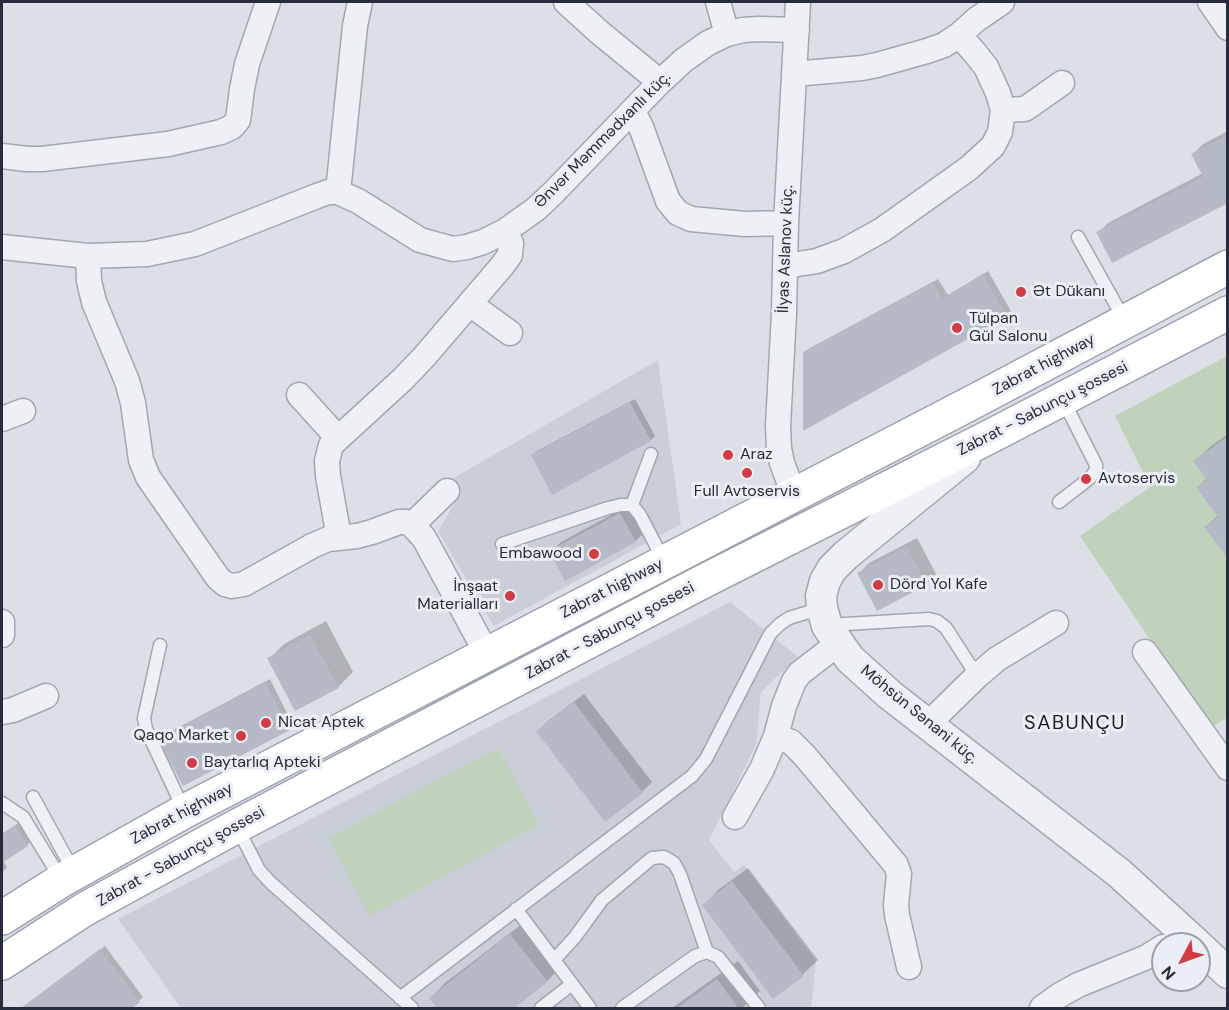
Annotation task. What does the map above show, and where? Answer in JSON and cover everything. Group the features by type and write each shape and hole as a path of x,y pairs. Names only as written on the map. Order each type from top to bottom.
{"main road":[{"name":"Zabrat highway","path":"2,918 68,876 185,811 1227,267"},
{"name":"Zabrat - Sabunçu şossesi","path":"2,963 85,909 237,826 704,581 991,436 1227,313"}],"street":[{"path":"2,156 42,159 168,144 221,132 232,127 238,120 248,64 268,2"},
{"path":"2,247 88,256 147,254 195,244 328,192 338,192 355,26 360,2"},
{"path":"718,2 727,34"},
{"name":"İlyas Aslanov küç.","path":"794,495 782,463 778,426 798,2"},
{"path":"794,74 862,68 927,51 944,45 1002,2"},
{"path":"1210,2 1227,28"},
{"path":"565,11 599,32 647,96 642,127 668,201 678,213 691,219 745,224 786,222"},
{"name":"Ənvər Məmmədxanlı küç.","path":"338,192 347,195 420,240 453,249 483,242 505,231 536,209 684,60 708,43 727,34 743,30 797,30"},
{"path":"785,266 818,261 844,251 882,230 959,175 993,146 1000,132 1003,110 998,93 986,67 959,35"},
{"path":"1003,110 1025,108 1062,82"},
{"path":"339,537 328,476 327,461 331,446 410,372 502,266 510,255 511,243 505,231"},
{"path":"88,256 89,280 94,302 127,381 133,403 141,460 148,477 218,578 232,586 244,584 328,539 357,536 399,522 406,522 424,538 487,654"},
{"path":"470,304 510,333"},
{"path":"299,395 338,438"},
{"path":"735,817 762,769 777,736 784,706 795,681 829,626 821,596 825,581 832,570 846,555 991,436"},
{"path":"412,525 447,491"},
{"path":"2,622 2,635"},
{"path":"928,724 997,659 1056,623"},
{"name":"Möhsün Sənani küç.","path":"829,626 850,659 867,675 1119,873 1172,932"},
{"path":"1144,652 1227,768"},
{"path":"2,712 13,710 46,696"},
{"path":"777,736 791,742 805,756 896,865 899,874 897,915 909,967"},
{"path":"1042,1008 1060,994 1078,985 1151,955"},
{"name":"Möhsün Sənani küç.","path":"1211,963 1227,974"}],"lane":[{"path":"1078,237 1125,322"},
{"path":"1059,502 1090,478 1096,470 1096,465 1062,399"},
{"path":"632,505 651,454"},
{"path":"502,544 608,508 632,505"},
{"path":"632,505 640,515 665,562"},
{"path":"400,998 692,776 706,759 770,634 789,618 829,626 929,619 937,621 946,628 977,676"},
{"path":"160,645 144,718 146,729 185,811"},
{"path":"33,797 68,876"},
{"path":"2,803 22,817 68,876"},
{"path":"237,826 259,870 271,884 412,1008"},
{"path":"554,960 575,937 602,900 652,858 664,857 674,863 680,874 707,952"},
{"path":"516,909 590,1008"},
{"path":"622,1008 695,956 707,952 718,957 759,1008"},
{"path":"540,1008 572,984"}],"shaded area":[{"path":"658,360 681,524 494,626 438,531 461,493 452,479"},
{"path":"730,602 798,657 761,692 756,745 709,840 734,872 744,865 816,961 811,1008 181,1008 118,919"}],"green space":[{"path":"1227,356 1227,718 1210,728 1080,536 1150,487 1115,416"},
{"path":"498,748 539,825 370,916 328,838"}],"building":[{"path":"1228,135 1228,203 1112,263 1096,232 1203,177 1191,154"},
{"path":"983,275 1007,317 803,431 803,352 933,283 943,299"},
{"path":"630,402 651,441 552,495 531,455"},
{"path":"1228,436 1228,559 1204,527 1218,517 1196,487 1207,480 1193,461"},
{"path":"620,513 636,542 565,581 549,551"},
{"path":"907,547 927,585 877,611 857,573"},
{"path":"310,635 339,688 295,711 267,658"},
{"path":"265,683 290,730 183,786 158,739"},
{"path":"574,702 643,793 605,822 536,731"},
{"path":"15,826 28,846 2,863 2,834"},
{"path":"732,881 804,976 773,999 702,905"},
{"path":"510,934 548,982 514,1008 437,1008 429,998"},
{"path":"100,949 140,1002 132,1008 21,1008"},
{"path":"717,979 738,1008 677,1008"}],"place":[{"name":"Ət Dükanı","path":"1021,292"},
{"name":"Tülpan Gül Salonu","path":"957,328"},
{"name":"Araz","path":"728,455"},
{"name":"Full Avtoservis","path":"747,473"},
{"name":"Avtoservis","path":"1086,479"},
{"name":"Embawood","path":"594,554"},
{"name":"Dörd Yol Kafe","path":"878,585"},
{"name":"İnşaat Materialları","path":"510,596"},
{"name":"Nicat Aptek","path":"266,723"},
{"name":"Qaqo Market","path":"241,736"},
{"name":"Baytarlıq Apteki","path":"192,763"}],"district":[{"name":"SABUNÇU","path":"1075,724"}]}
